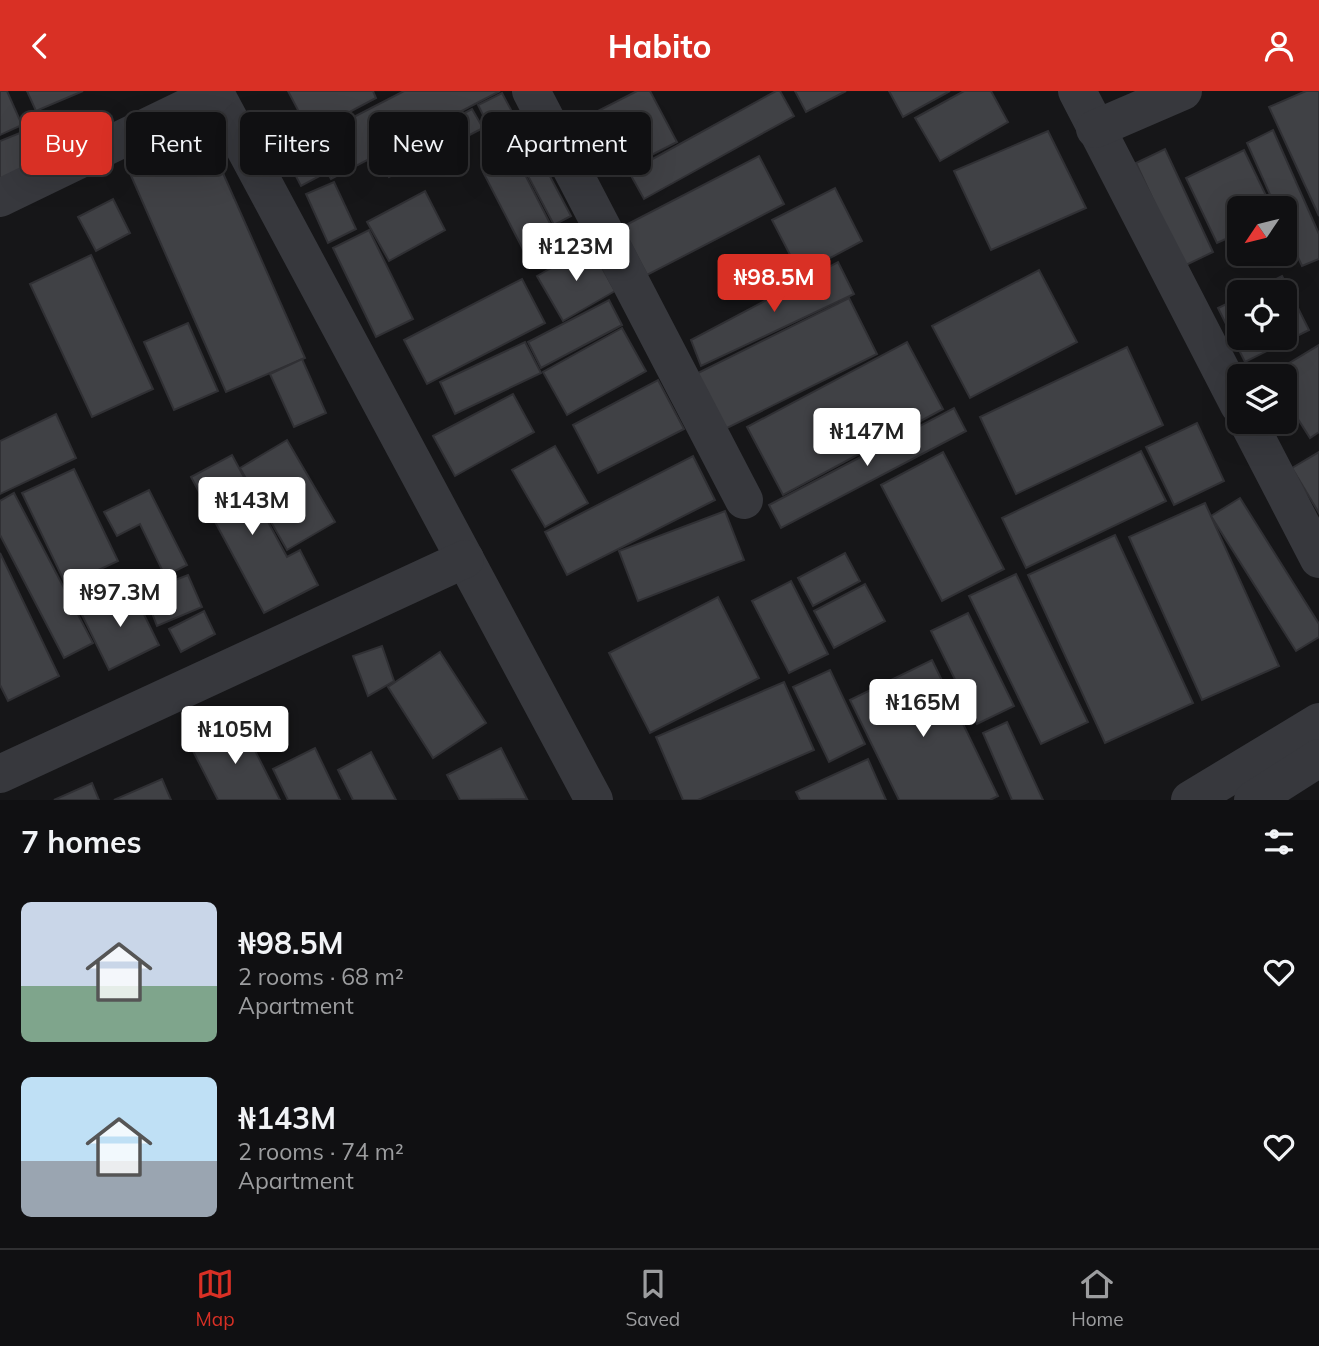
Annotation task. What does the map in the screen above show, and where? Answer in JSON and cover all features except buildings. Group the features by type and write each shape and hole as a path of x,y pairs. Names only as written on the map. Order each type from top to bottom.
{"street":[{"path":"531,91 744,500"},
{"path":"1077,91 1227,382"},
{"path":"1095,129 1183,91"},
{"path":"0,198 214,93 594,800"},
{"path":"1254,434 1319,559"},
{"path":"9,781 465,559"},
{"path":"1190,800 1319,722"},
{"path":"1253,800 1319,758"}]}
